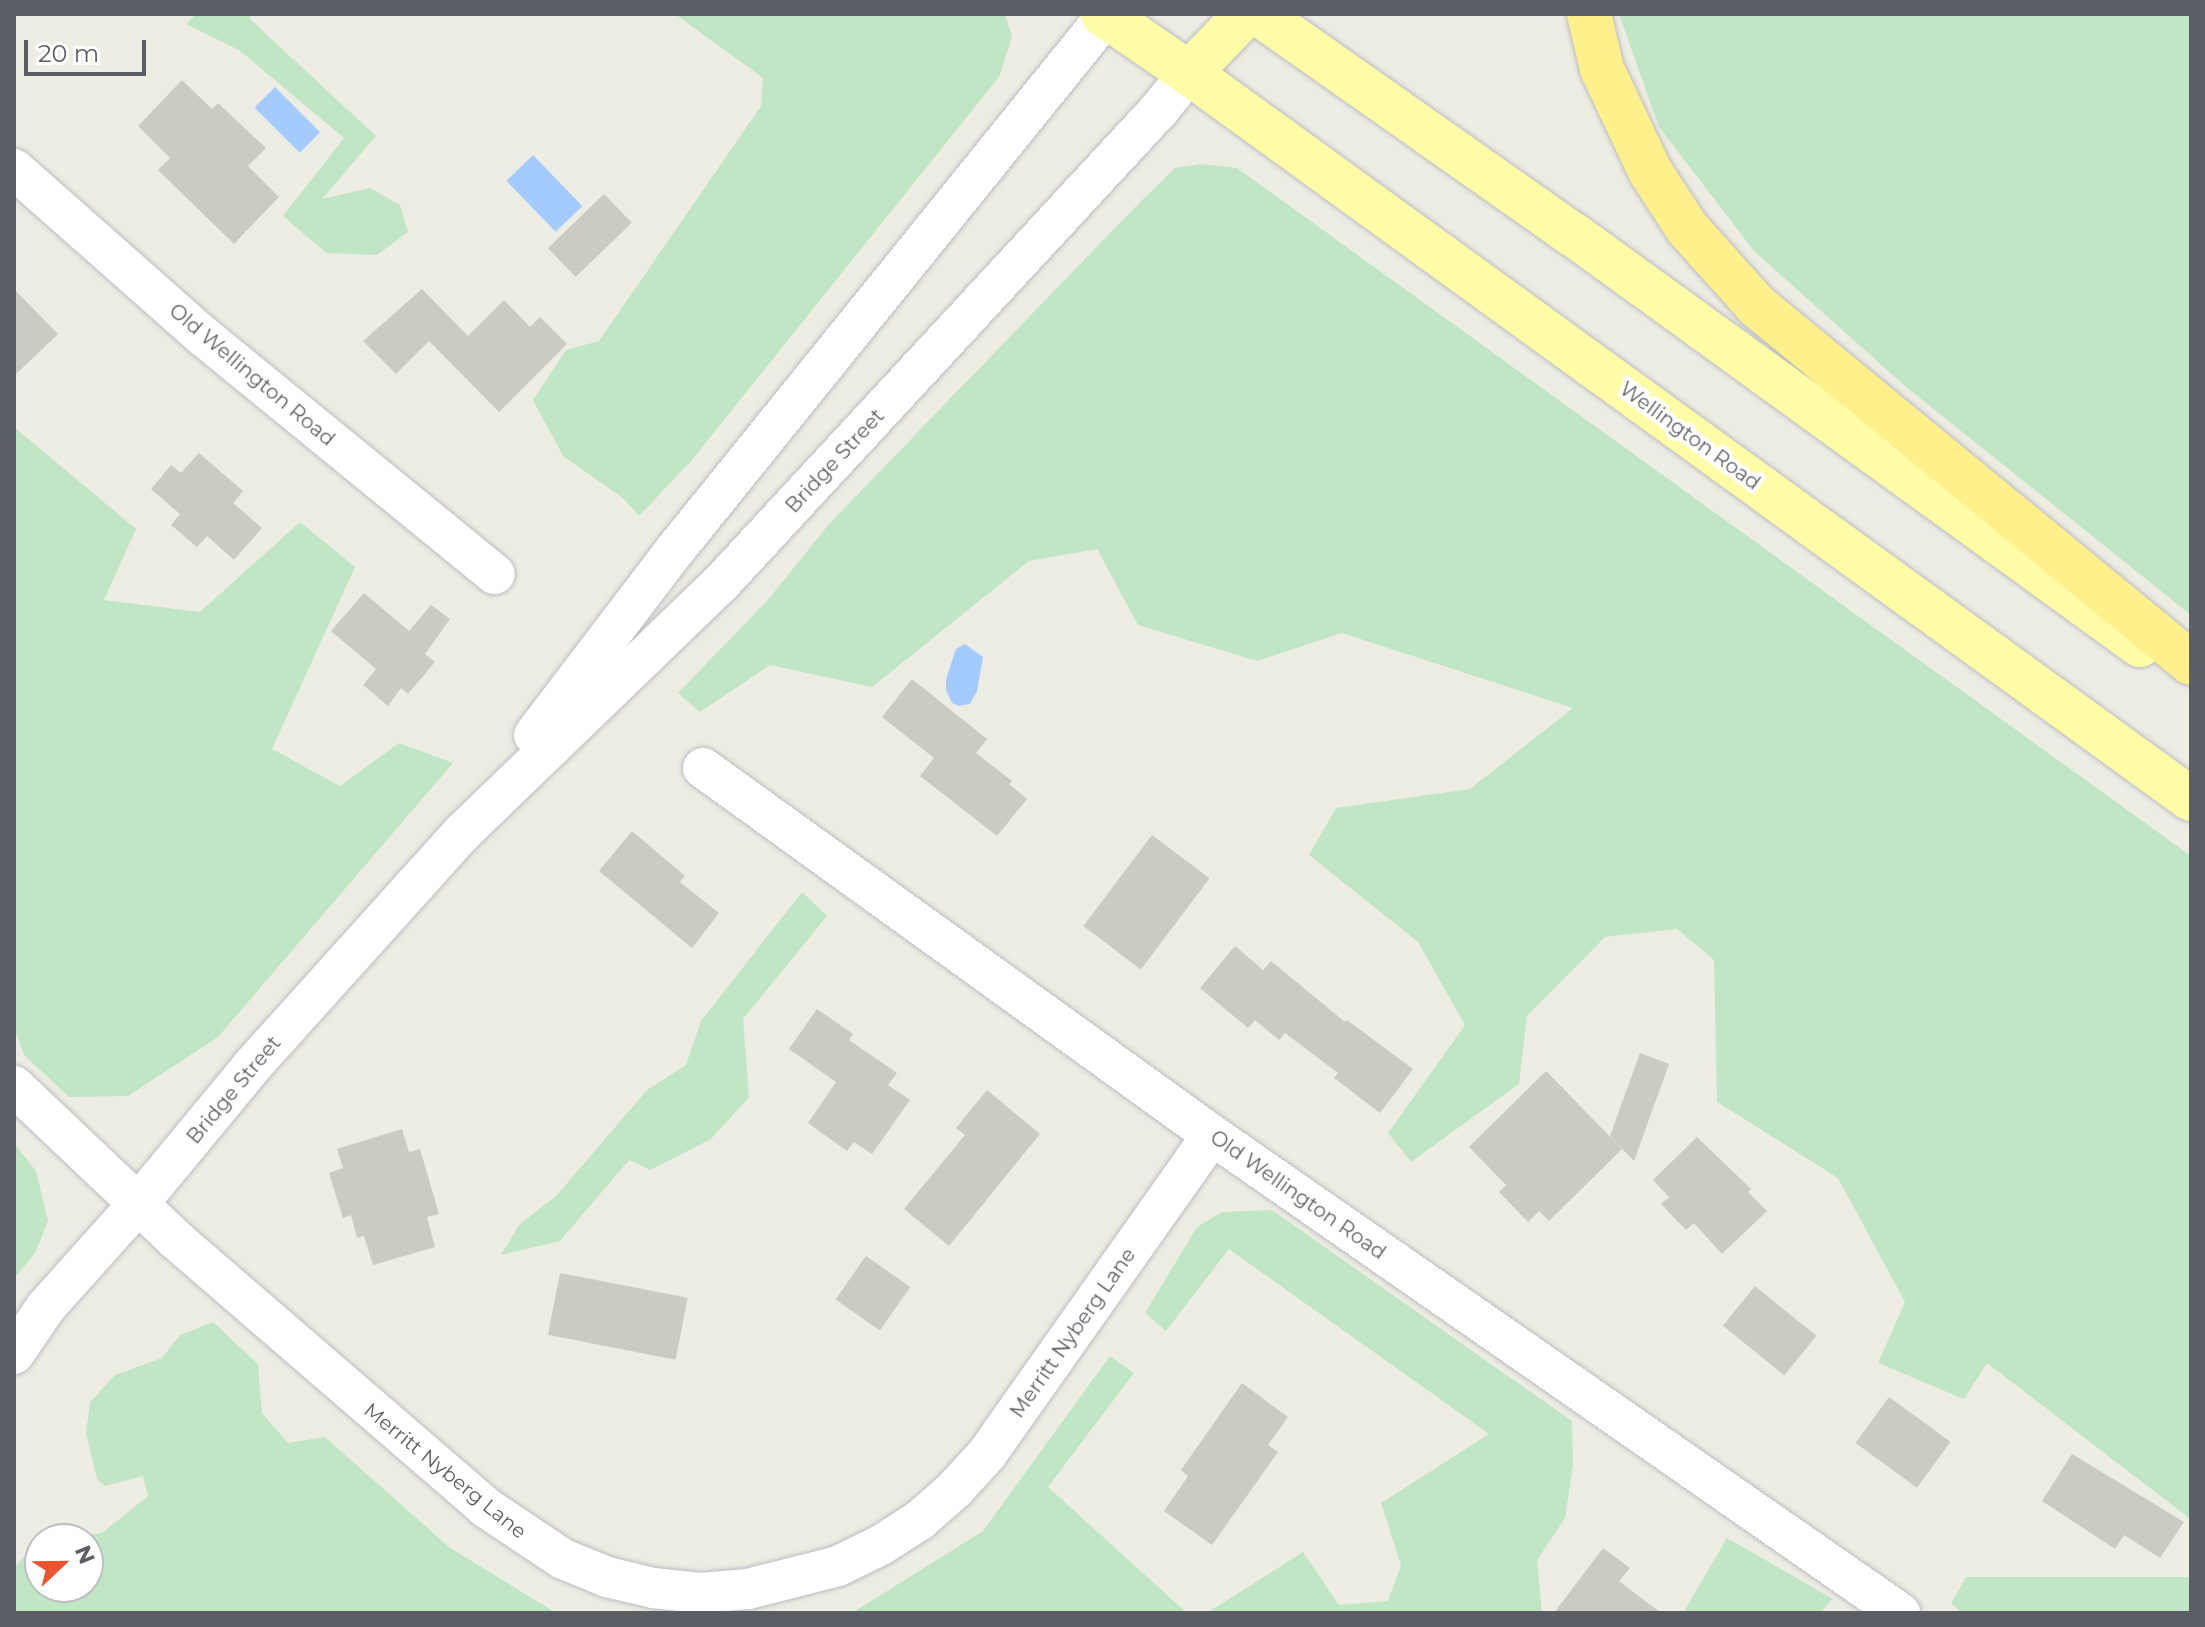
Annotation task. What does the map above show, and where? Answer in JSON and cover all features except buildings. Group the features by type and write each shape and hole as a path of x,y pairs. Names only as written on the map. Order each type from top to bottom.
{"highway":[{"path":"1589,14 1602,69 1650,171 1687,228 1757,306 2191,663"}],"main road":[{"name":"Bridge Street","path":"1106,15 1189,73 1246,14"},
{"path":"1259,14 1574,235 2191,682"},
{"name":"Wellington Road","path":"1189,73 2191,799"}],"street":[{"name":"Bridge Street","path":"463,832 675,550 1106,15"},
{"name":"Bridge Street","path":"14,1354 46,1307 138,1204 252,1066 463,832 722,582 1158,111 1189,73"},
{"name":"Old Wellington Road","path":"14,169 204,337 495,574"},
{"name":"Old Wellington Road","path":"703,768 1212,1135 1900,1613"},
{"name":"Merritt Nyberg Lane","path":"14,1086 138,1204 339,1384 485,1507 563,1559 607,1577 653,1588 700,1593 748,1589 838,1566 894,1537 955,1489 987,1454 1212,1135"}],"green space":[{"path":"196,14 253,14 249,18 376,136 322,199 370,188 400,205 408,232 377,255 326,253 283,216 344,138 239,50 186,24"},
{"path":"675,14 1005,14 1012,37 999,77 691,461 639,516 623,498 563,456 533,400 566,350 599,341 761,106 763,78"},
{"path":"1619,14 2191,14 2191,615 1906,387 1754,251 1659,127"},
{"path":"1202,164 1237,168 2191,856 2191,1526 2189,1518 1987,1363 1964,1399 1878,1363 1905,1302 1838,1178 1717,1102 1714,960 1677,929 1605,937 1527,1016 1519,1084 1411,1162 1388,1133 1465,1025 1418,942 1309,855 1336,808 1470,789 1573,708 1342,633 1257,661 1138,625 1097,549 1029,561 872,687 770,665 700,712 678,693 767,601 829,524 1141,201 1175,168"},
{"path":"14,427 136,529 104,600 200,612 300,522 355,567 272,749 340,786 399,743 453,763 218,1037 128,1096 69,1097 24,1055 14,1027"},
{"path":"802,892 827,916 743,1019 749,1097 711,1139 650,1170 629,1160 560,1241 501,1255 519,1225 557,1195 647,1090 686,1065 701,1021"},
{"path":"14,1143 36,1171 48,1221 35,1253 14,1279"},
{"path":"1272,1210 1572,1421 1573,1466 1565,1518 1537,1560 1542,1613 1207,1613 1303,1552 1339,1605 1388,1601 1401,1565 1381,1503 1489,1434 1229,1249 1166,1331 1145,1313 1197,1227 1222,1212"},
{"path":"213,1322 258,1364 262,1413 288,1443 325,1437 449,1547 556,1613 14,1613 14,1568 24,1557 24,1603 104,1603 104,1531 148,1496 143,1476 105,1486 97,1479 86,1433 90,1402 115,1375 162,1358 180,1335"},
{"path":"1110,1356 1134,1373 1048,1487 1187,1613 852,1613 983,1531"},
{"path":"1727,1538 1833,1599 1820,1613 1683,1613"},
{"path":"1966,1577 2191,1577 2191,1613 1963,1613 1951,1604"}],"water":[{"path":"275,87 320,132 300,153 254,108"},
{"path":"533,155 582,206 556,232 506,181"},
{"path":"965,644 983,657 977,691 970,704 959,706 952,703 946,690 946,679 956,649"}]}
